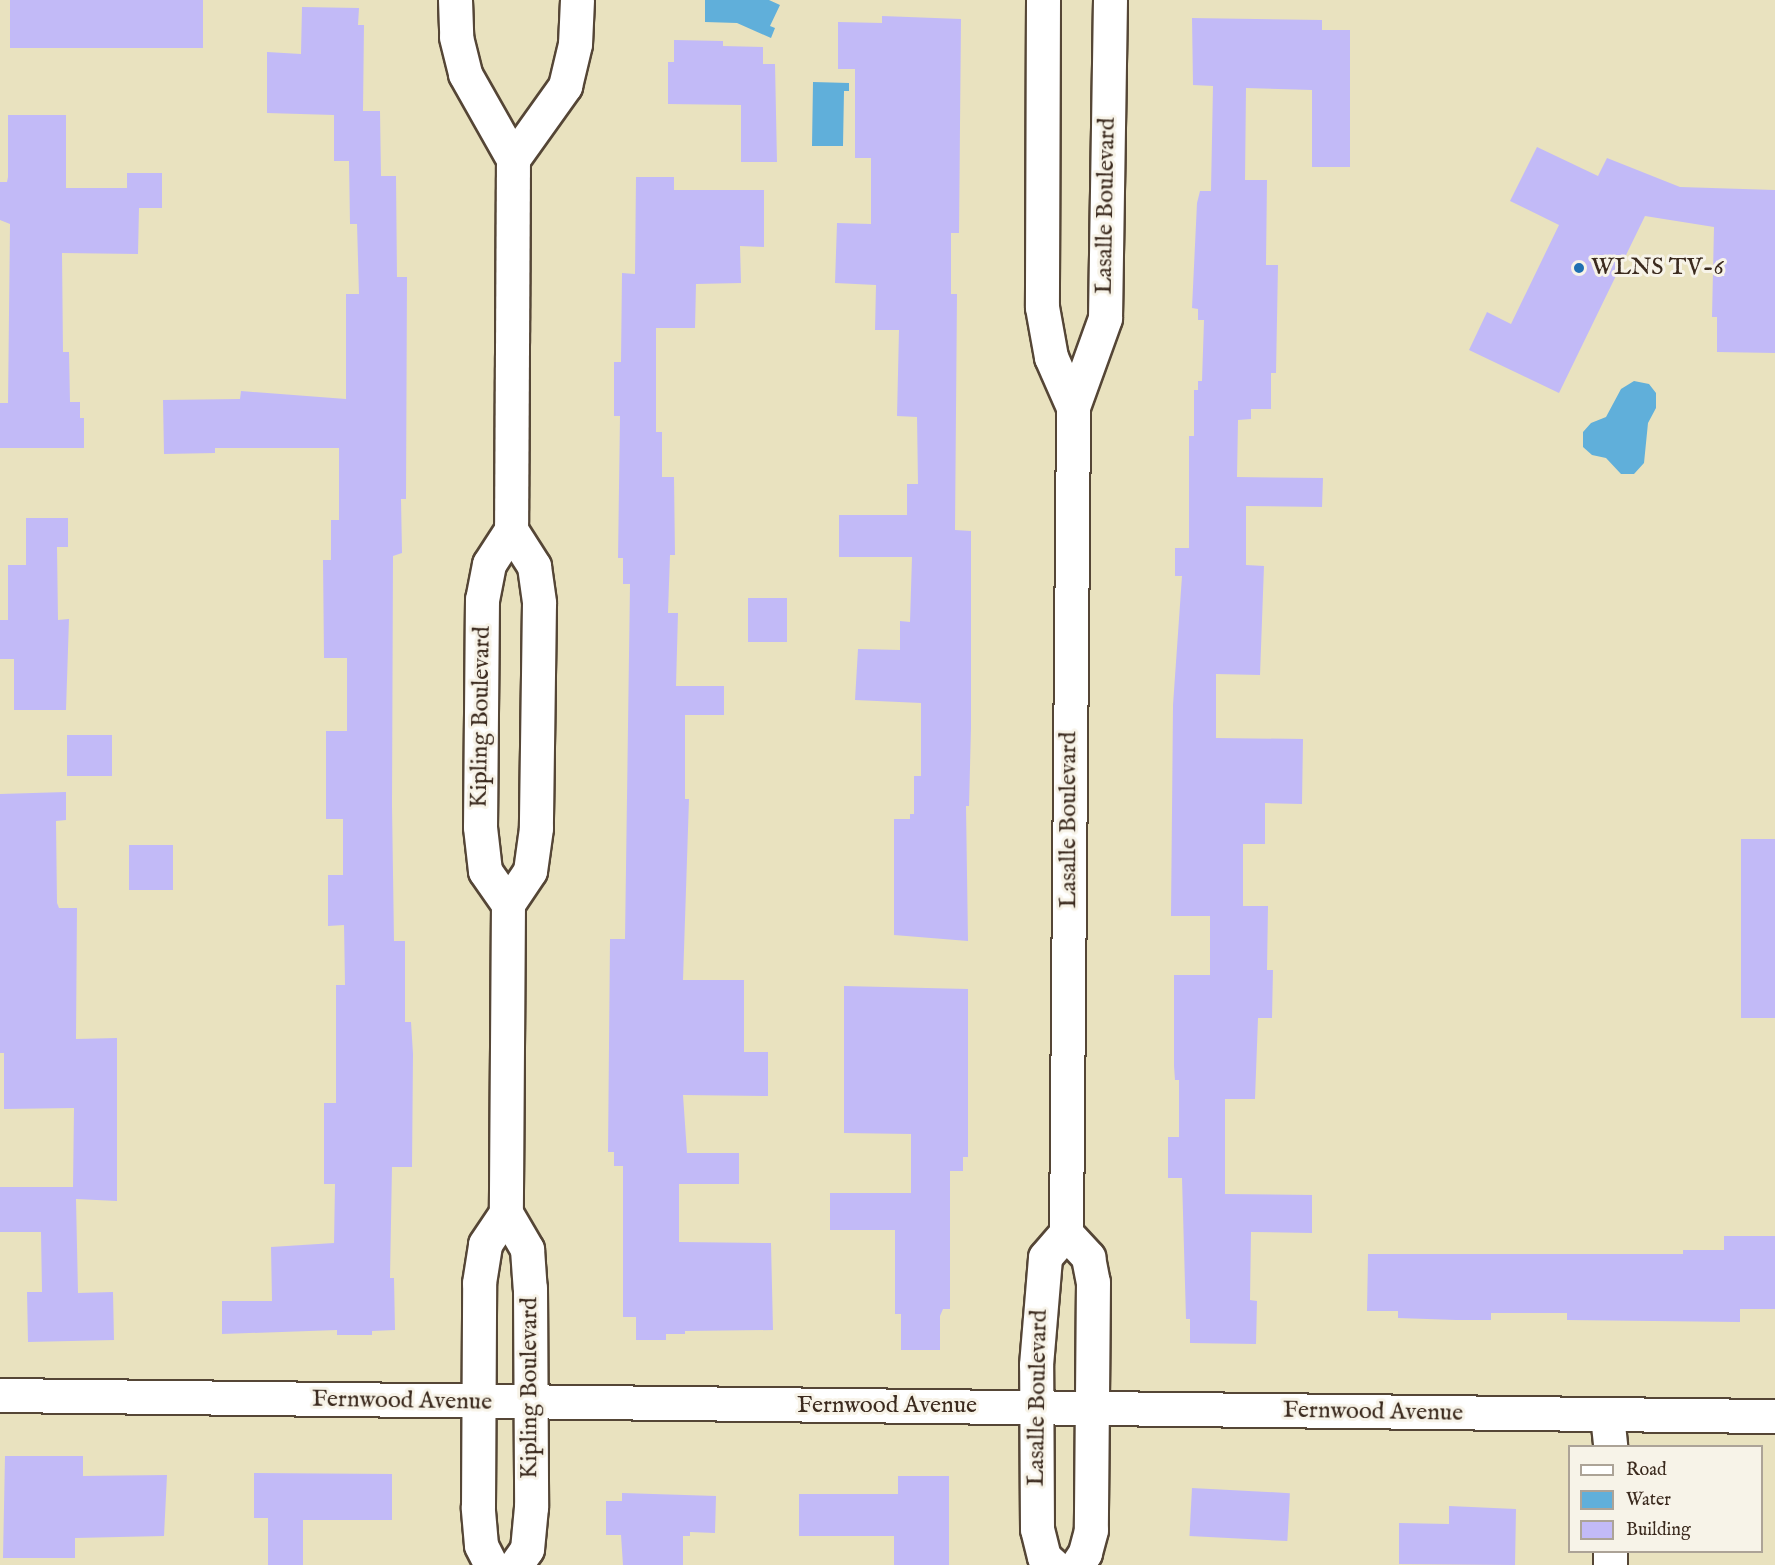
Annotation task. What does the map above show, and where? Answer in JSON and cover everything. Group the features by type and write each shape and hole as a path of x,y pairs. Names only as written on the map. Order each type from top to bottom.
{"street":[{"path":"455,0 456,37 465,74 513,159 511,530 534,566 538,603 536,828 530,871 508,904 506,1213 485,1244 479,1283 478,1403 481,1545 491,1565"},
{"path":"513,159 566,86 576,44 577,0"},
{"name":"Lasalle Boulevard","path":"1043,0 1042,308 1051,357 1073,407"},
{"name":"Lasalle Boulevard","path":"1053,1565 1044,1557 1037,1529 1036,1407 1041,1278 1045,1257 1066,1233 1073,407 1105,318 1110,0"},
{"name":"Kipling Boulevard","path":"508,904 485,871 480,827 482,599 489,564 511,530"},
{"name":"Kipling Boulevard","path":"506,1213 527,1249 531,1507 527,1549 516,1565"},
{"path":"1066,1233 1088,1257 1093,1282 1091,1530 1085,1553 1077,1565"},
{"name":"Fernwood Avenue","path":"0,1395 478,1403 1775,1416"},
{"path":"1607,1414 1610,1445"}],"water":[{"path":"705,0 769,0 780,5 770,26 775,28 771,38 737,23 705,22"},
{"path":"813,82 849,83 849,91 844,91 843,146 812,146"},
{"path":"1634,381 1649,384 1656,393 1656,408 1648,423 1644,463 1634,474 1621,474 1606,458 1592,455 1583,447 1583,432 1591,423 1606,417 1621,389"}],"building":[{"path":"10,0 203,0 203,48 10,48"},
{"path":"302,7 359,8 358,25 364,25 363,111 380,111 381,176 396,176 397,277 407,277 406,499 401,499 402,553 393,556 392,806 394,941 405,941 405,1022 411,1022 413,1054 412,1167 392,1167 390,1278 394,1278 395,1330 372,1331 372,1335 337,1335 337,1330 222,1334 222,1301 272,1301 271,1247 334,1243 335,1184 324,1184 324,1103 336,1103 336,985 345,985 344,925 328,926 328,875 343,875 343,819 326,819 326,731 347,731 347,658 324,658 323,560 331,560 331,520 339,520 339,448 215,448 215,453 164,454 163,400 240,399 241,391 346,399 346,294 359,294 357,224 350,224 349,161 334,161 334,115 267,113 267,52 301,54"},
{"path":"882,16 961,19 959,233 951,233 951,294 957,294 955,530 971,531 971,728 969,806 966,806 968,941 894,935 894,819 910,819 910,814 914,814 914,776 921,776 921,703 855,700 858,649 900,650 900,621 910,622 912,557 839,557 839,515 907,515 907,484 918,484 917,417 897,416 899,330 875,330 876,285 835,283 837,223 871,224 871,158 855,158 855,69 838,69 838,22 882,23"},
{"path":"1192,18 1322,20 1322,30 1350,30 1350,167 1312,167 1312,90 1246,88 1245,180 1267,180 1266,265 1278,265 1276,373 1271,373 1271,409 1251,409 1251,419 1238,420 1237,477 1323,478 1322,507 1246,506 1246,565 1264,566 1260,675 1216,674 1216,738 1303,739 1302,804 1265,803 1265,844 1243,844 1243,906 1268,906 1267,970 1273,970 1272,1018 1258,1018 1255,1099 1225,1099 1225,1194 1312,1195 1312,1233 1251,1232 1250,1300 1257,1301 1256,1344 1190,1343 1190,1319 1186,1319 1182,1178 1168,1178 1168,1137 1179,1137 1179,1080 1175,1080 1174,1066 1174,975 1210,975 1210,916 1171,916 1173,705 1182,576 1175,576 1175,548 1189,548 1189,436 1194,436 1194,390 1198,390 1198,381 1202,381 1204,320 1198,320 1198,309 1192,308 1197,203 1200,191 1211,191 1213,86 1193,85"},
{"path":"674,40 723,41 723,46 763,47 763,64 775,64 777,162 741,162 741,105 668,104 668,62 674,62"},
{"path":"8,115 66,115 66,188 127,188 127,173 162,173 162,208 139,208 138,254 62,253 63,352 69,352 70,402 80,402 80,418 84,418 84,448 0,448 0,403 8,403 10,224 0,220 0,182 7,182 8,177"},
{"name":"WLNS TV-6","path":"1537,147 1598,176 1607,158 1680,187 1775,190 1775,353 1717,352 1717,317 1712,317 1714,227 1645,216 1559,393 1469,350 1487,312 1511,324 1559,225 1510,201"},
{"path":"636,177 674,177 674,190 764,190 764,247 740,246 741,283 696,284 695,328 656,328 656,432 662,432 662,477 674,477 675,555 670,555 668,613 678,613 676,686 724,686 724,715 685,715 685,799 689,799 683,980 744,980 744,1052 768,1052 768,1096 683,1095 687,1153 739,1153 739,1184 679,1184 679,1242 771,1243 773,1330 685,1331 685,1334 666,1334 666,1340 636,1340 636,1317 623,1317 623,1166 614,1166 614,1152 608,1152 610,939 625,939 630,584 623,584 623,558 618,558 620,416 614,416 614,362 621,362 622,273 635,274"},
{"path":"26,518 68,518 68,547 57,547 58,620 69,619 66,710 14,710 14,659 0,659 0,620 8,620 8,565 26,565"},
{"path":"748,598 787,598 787,642 748,642"},
{"path":"67,735 112,735 112,776 67,776"},
{"path":"66,792 66,820 56,821 57,903 59,908 77,908 76,1039 117,1038 117,1201 76,1199 78,1293 113,1292 114,1340 28,1342 27,1292 42,1292 41,1232 0,1232 0,1187 73,1187 74,1108 4,1109 4,1053 0,1053 0,794"},
{"path":"1741,839 1775,839 1775,1018 1741,1018"},
{"path":"129,845 173,845 173,890 129,890"},
{"path":"844,986 968,989 968,1157 963,1157 963,1171 950,1171 950,1309 943,1309 940,1316 940,1350 901,1350 901,1314 895,1314 895,1230 830,1230 830,1193 911,1193 911,1134 844,1133"},
{"path":"1724,1236 1775,1236 1775,1309 1740,1309 1740,1322 1567,1320 1567,1313 1491,1313 1491,1320 1456,1320 1398,1318 1398,1311 1367,1311 1368,1254 1683,1254 1683,1250 1724,1250"},
{"path":"5,1456 83,1456 83,1476 167,1475 164,1536 75,1538 75,1558 3,1558"},
{"path":"254,1473 392,1474 392,1520 303,1520 303,1565 268,1565 268,1518 254,1518"},
{"path":"898,1476 949,1476 949,1565 894,1565 894,1536 799,1536 799,1494 898,1494"},
{"path":"1192,1488 1290,1493 1287,1541 1189,1536"},
{"path":"622,1493 716,1496 715,1533 690,1532 690,1536 683,1536 683,1565 623,1565 621,1535 606,1535 606,1501 622,1501"},
{"path":"1449,1506 1516,1509 1515,1565 1399,1564 1399,1523 1449,1524"}],"place":[{"name":"WLNS TV-6","path":"1579,268"}]}
